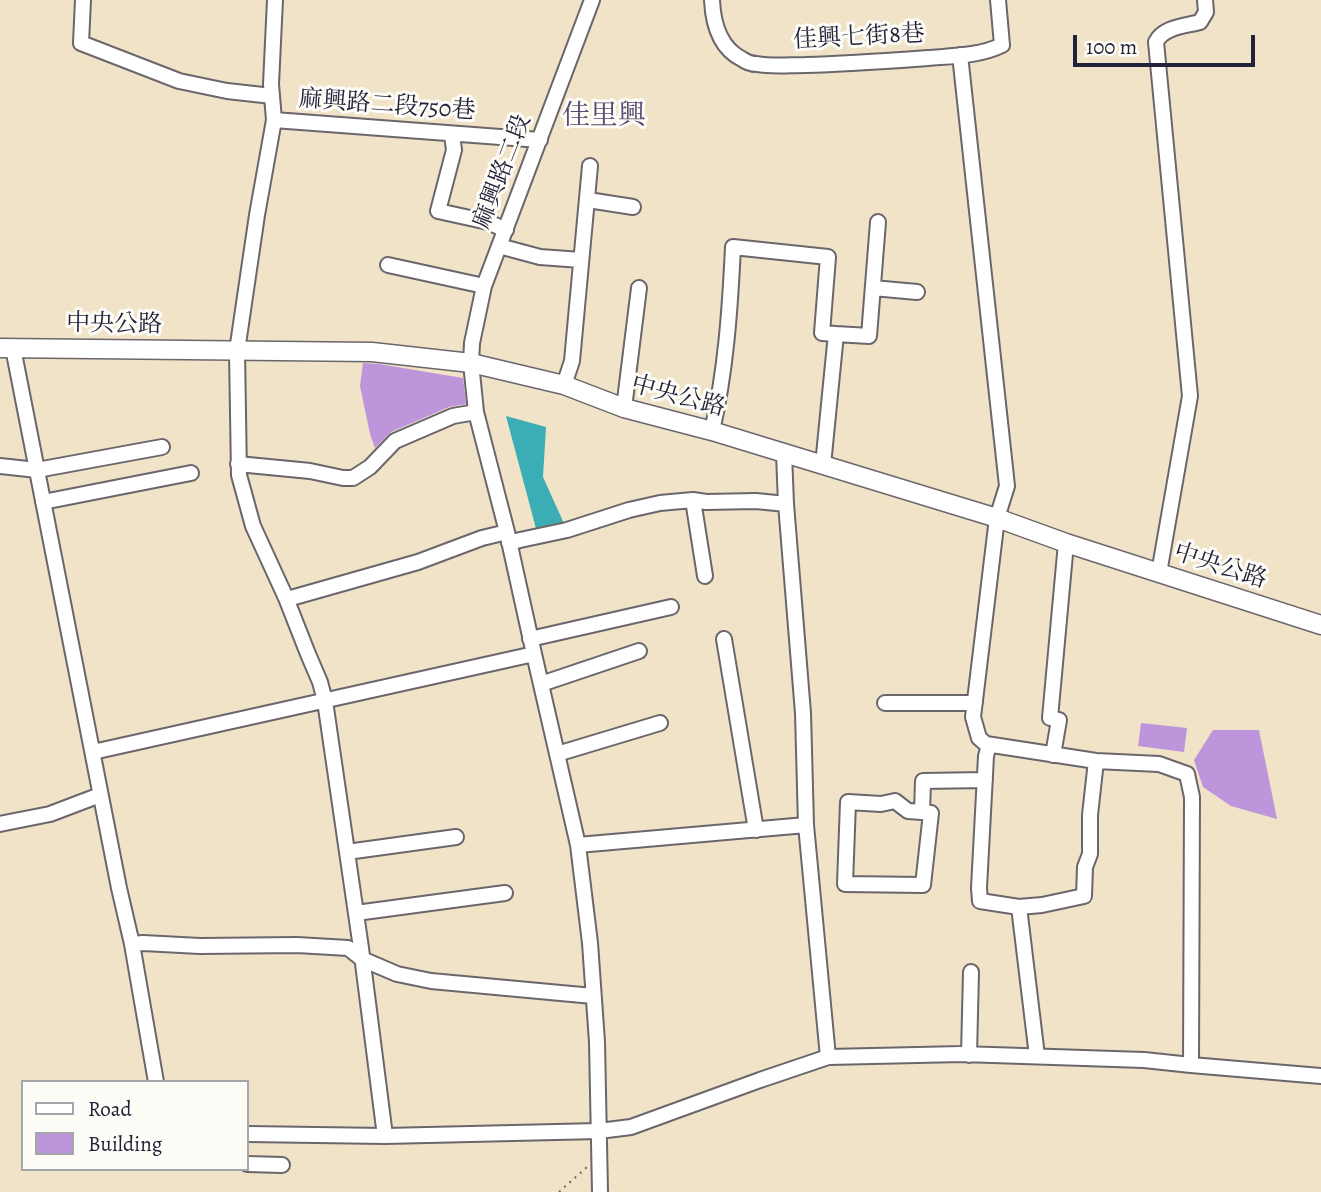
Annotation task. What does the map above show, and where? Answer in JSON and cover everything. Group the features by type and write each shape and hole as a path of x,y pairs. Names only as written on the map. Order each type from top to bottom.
{"main road":[{"name":"中央公路","path":"6,348 372,352 471,363 564,385 624,408 712,431 997,518 1066,543 1321,625"}],"street":[{"path":"83,0 81,43 178,81 227,91 272,96"},
{"path":"275,0 271,84 274,120 237,351 239,475 253,526 286,597 325,701 385,1136"},
{"name":"麻興路二段","path":"592,0 484,286 472,342 471,363 476,412 508,538 578,845 590,943 597,1042 600,1192"},
{"name":"佳興七街8巷","path":"712,0 716,28 729,50 755,64 852,64 960,55 994,49 1002,46 998,0"},
{"path":"1159,573 1190,396 1156,42 1159,35 1166,31 1200,22 1206,12 1205,0"},
{"path":"960,55 1007,486 997,518 973,717 979,738 989,745 1096,761 1159,764 1187,775 1192,797 1191,1065"},
{"name":"麻興路二段750巷","path":"274,120 540,140"},
{"path":"452,135 454,150 438,211 488,222 506,230"},
{"path":"564,385 572,361 590,166"},
{"path":"588,200 633,207"},
{"path":"712,431 729,326 733,247 828,257 822,333 869,336 878,222"},
{"path":"499,246 540,257 582,260"},
{"path":"388,265 484,286"},
{"path":"624,408 639,288"},
{"path":"873,288 917,292"},
{"path":"823,465 836,334"},
{"path":"6,348 37,470 132,944 156,1080"},
{"path":"239,464 353,478 370,467 395,441 453,416 476,412"},
{"path":"0,466 37,470 162,447"},
{"path":"785,453 786,504 803,713 806,825 828,1057"},
{"path":"43,502 191,472"},
{"path":"286,597 418,562 482,538 520,540 567,530 660,503 693,499 706,502 756,501 786,504"},
{"path":"693,499 705,576"},
{"path":"1053,755 1059,720 1050,718 1066,543"},
{"path":"93,752 325,701 532,647 671,607"},
{"path":"723,639 756,830"},
{"path":"541,684 639,651"},
{"path":"885,703 975,703"},
{"path":"556,754 660,723"},
{"path":"989,745 986,756 980,901 1018,907 1084,896 1085,867 1090,854 1090,815 1096,761"},
{"path":"922,812 923,781 985,780"},
{"path":"0,824 50,814 100,795"},
{"path":"848,802 895,802 908,811 922,812 931,813 923,885 845,884 848,802"},
{"path":"578,845 806,825"},
{"path":"346,852 456,836"},
{"path":"356,913 505,893"},
{"path":"1018,907 1037,1056"},
{"path":"132,944 348,948 362,959 397,974 431,981 593,996"},
{"path":"969,1055 971,972"},
{"path":"248,1134 385,1136 599,1131 631,1127 828,1057 962,1054 1144,1060 1321,1076"},
{"path":"248,1164 282,1165"}],"path":[{"path":"559,1192 599,1156"}],"water":[{"path":"506,416 546,427 543,477 566,528 538,536"}],"building":[{"path":"363,363 463,378 466,404 449,407 391,432 375,448 360,386"},
{"path":"1141,723 1187,728 1184,752 1138,746"},
{"path":"1213,730 1259,730 1277,819 1231,806 1203,787 1194,760"}],"district":[{"name":"佳里興","path":"604,117"}]}
